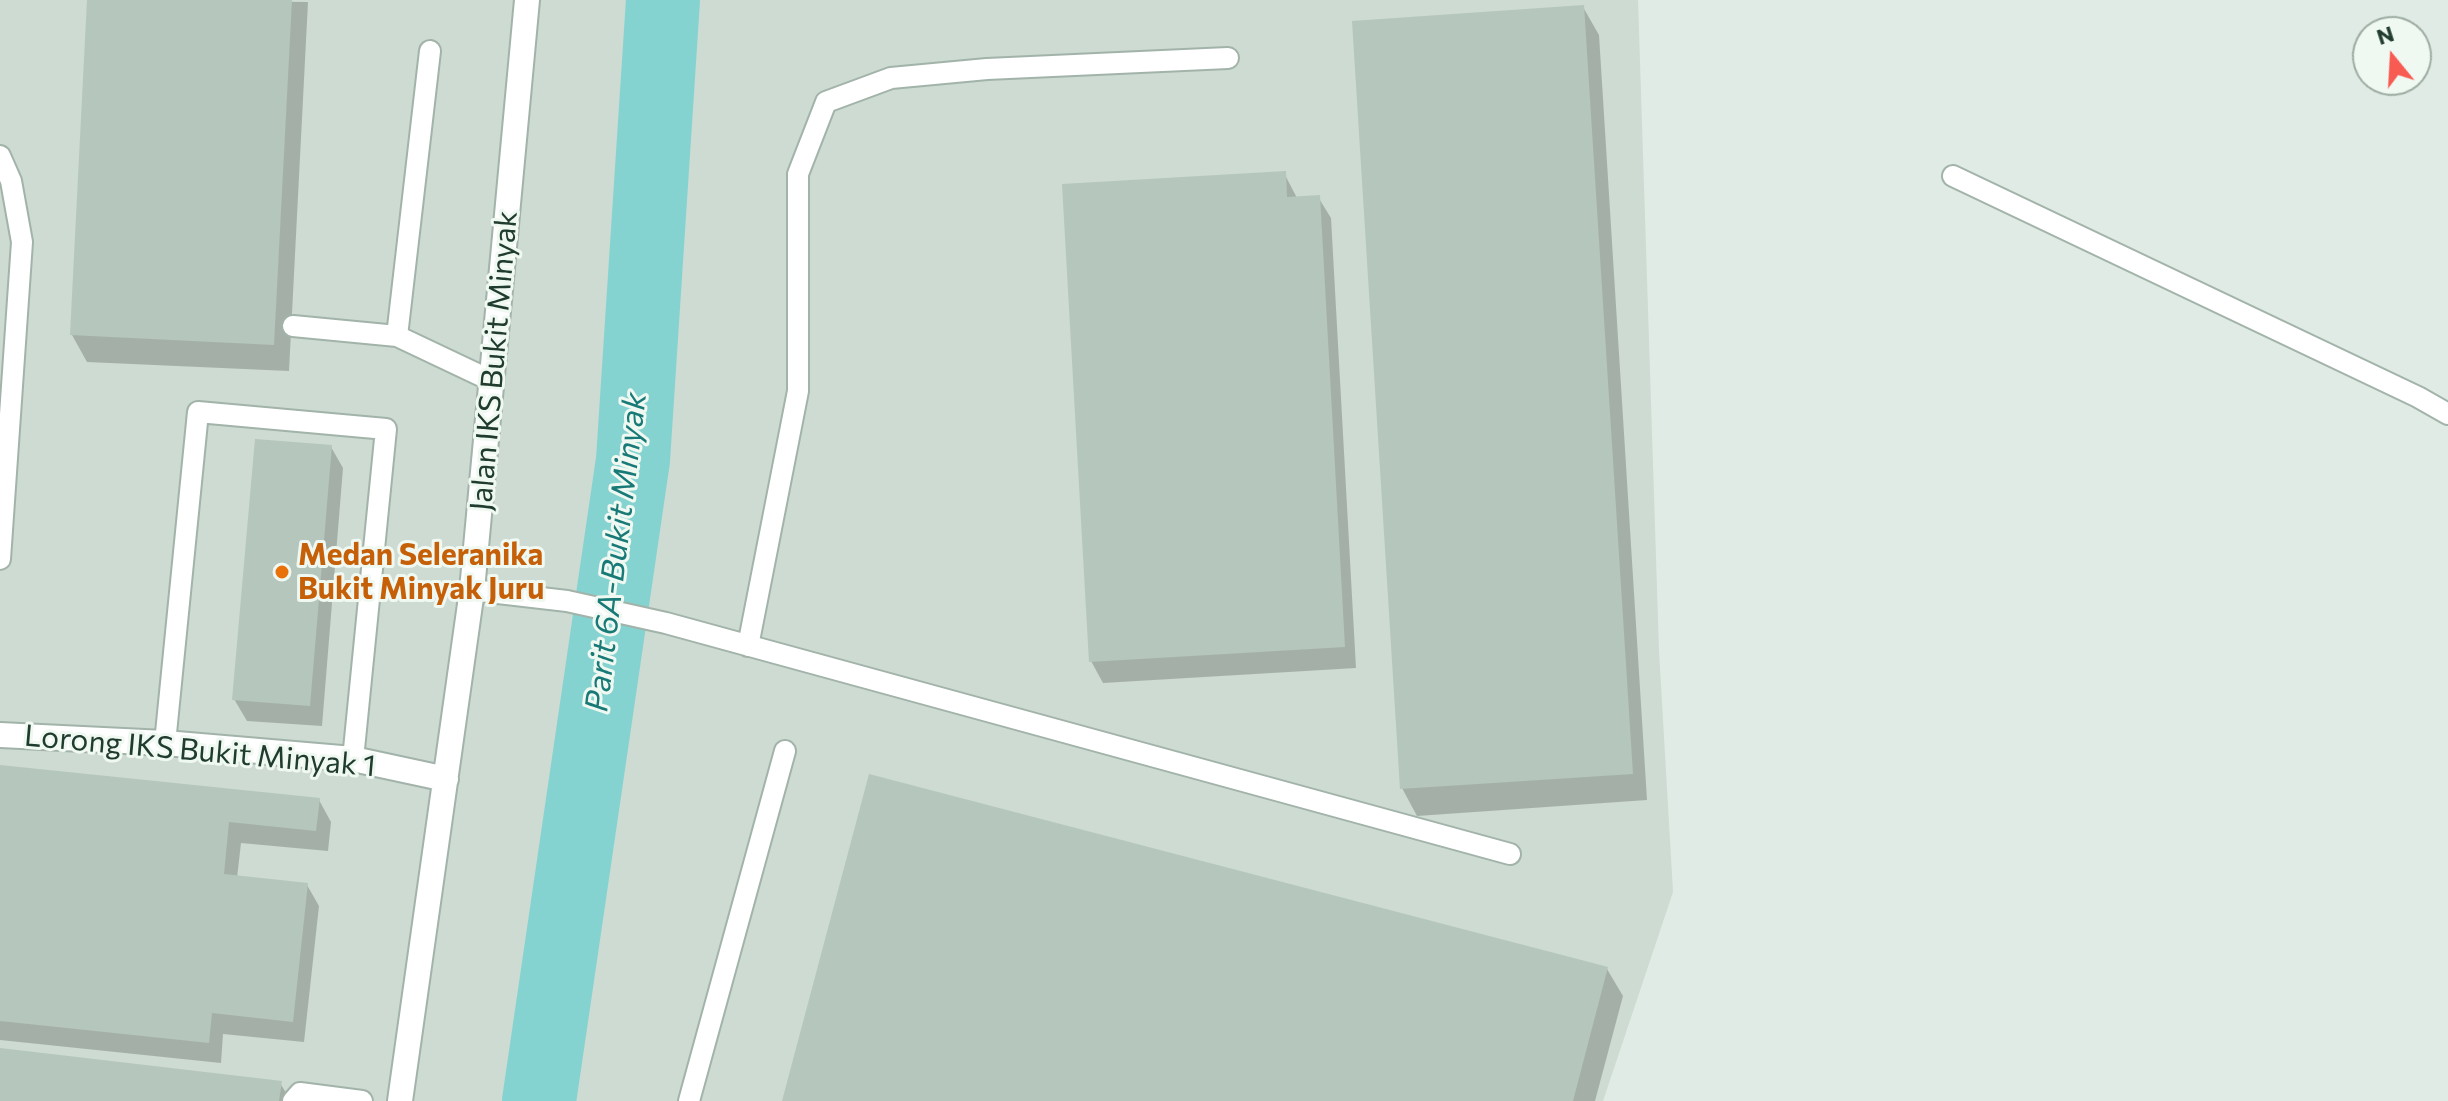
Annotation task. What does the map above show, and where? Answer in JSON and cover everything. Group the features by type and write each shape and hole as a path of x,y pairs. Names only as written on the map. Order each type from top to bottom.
{"street":[{"name":"Jalan IKS Bukit Minyak","path":"400,1101 472,590 527,0"},
{"name":"Lorong IKS Bukit Minyak 1","path":"0,735 165,743 353,759 446,779"}],"lane":[{"path":"397,336 430,51"},
{"path":"748,646 798,391 798,174 826,102 891,78 987,69 1228,58"},
{"path":"0,156 11,181 22,242 0,559"},
{"path":"1953,176 2448,414"},
{"path":"293,326 397,336 492,381"},
{"path":"165,743 198,412 386,429 353,759"},
{"path":"472,590 567,601 666,623 1510,854"},
{"path":"689,1101 785,751"},
{"path":"293,1101 300,1093 362,1101"}],"shaded area":[{"path":"0,0 1638,0 1659,651 1673,892 1603,1101 0,1101"}],"building":[{"path":"87,0 292,0 274,345 70,335"},
{"path":"1584,5 1633,774 1400,789 1352,21"},
{"path":"1286,171 1287,197 1320,195 1345,647 1089,662 1062,184"},
{"name":"Medan Seleranika Bukit Minyak Juru","path":"255,439 332,445 310,706 232,700"},
{"path":"0,765 320,798 316,831 229,822 224,874 308,883 293,1022 212,1013 209,1043 0,1021"},
{"path":"869,774 1608,967 1573,1101 782,1101"},
{"path":"0,1048 282,1081 279,1101 0,1101"}],"waterway":[{"name":"Parit 6A-Bukit Minyak","path":"539,1101 633,460 663,0"}],"place":[{"name":"Medan Seleranika Bukit Minyak Juru","path":"282,572"}]}
